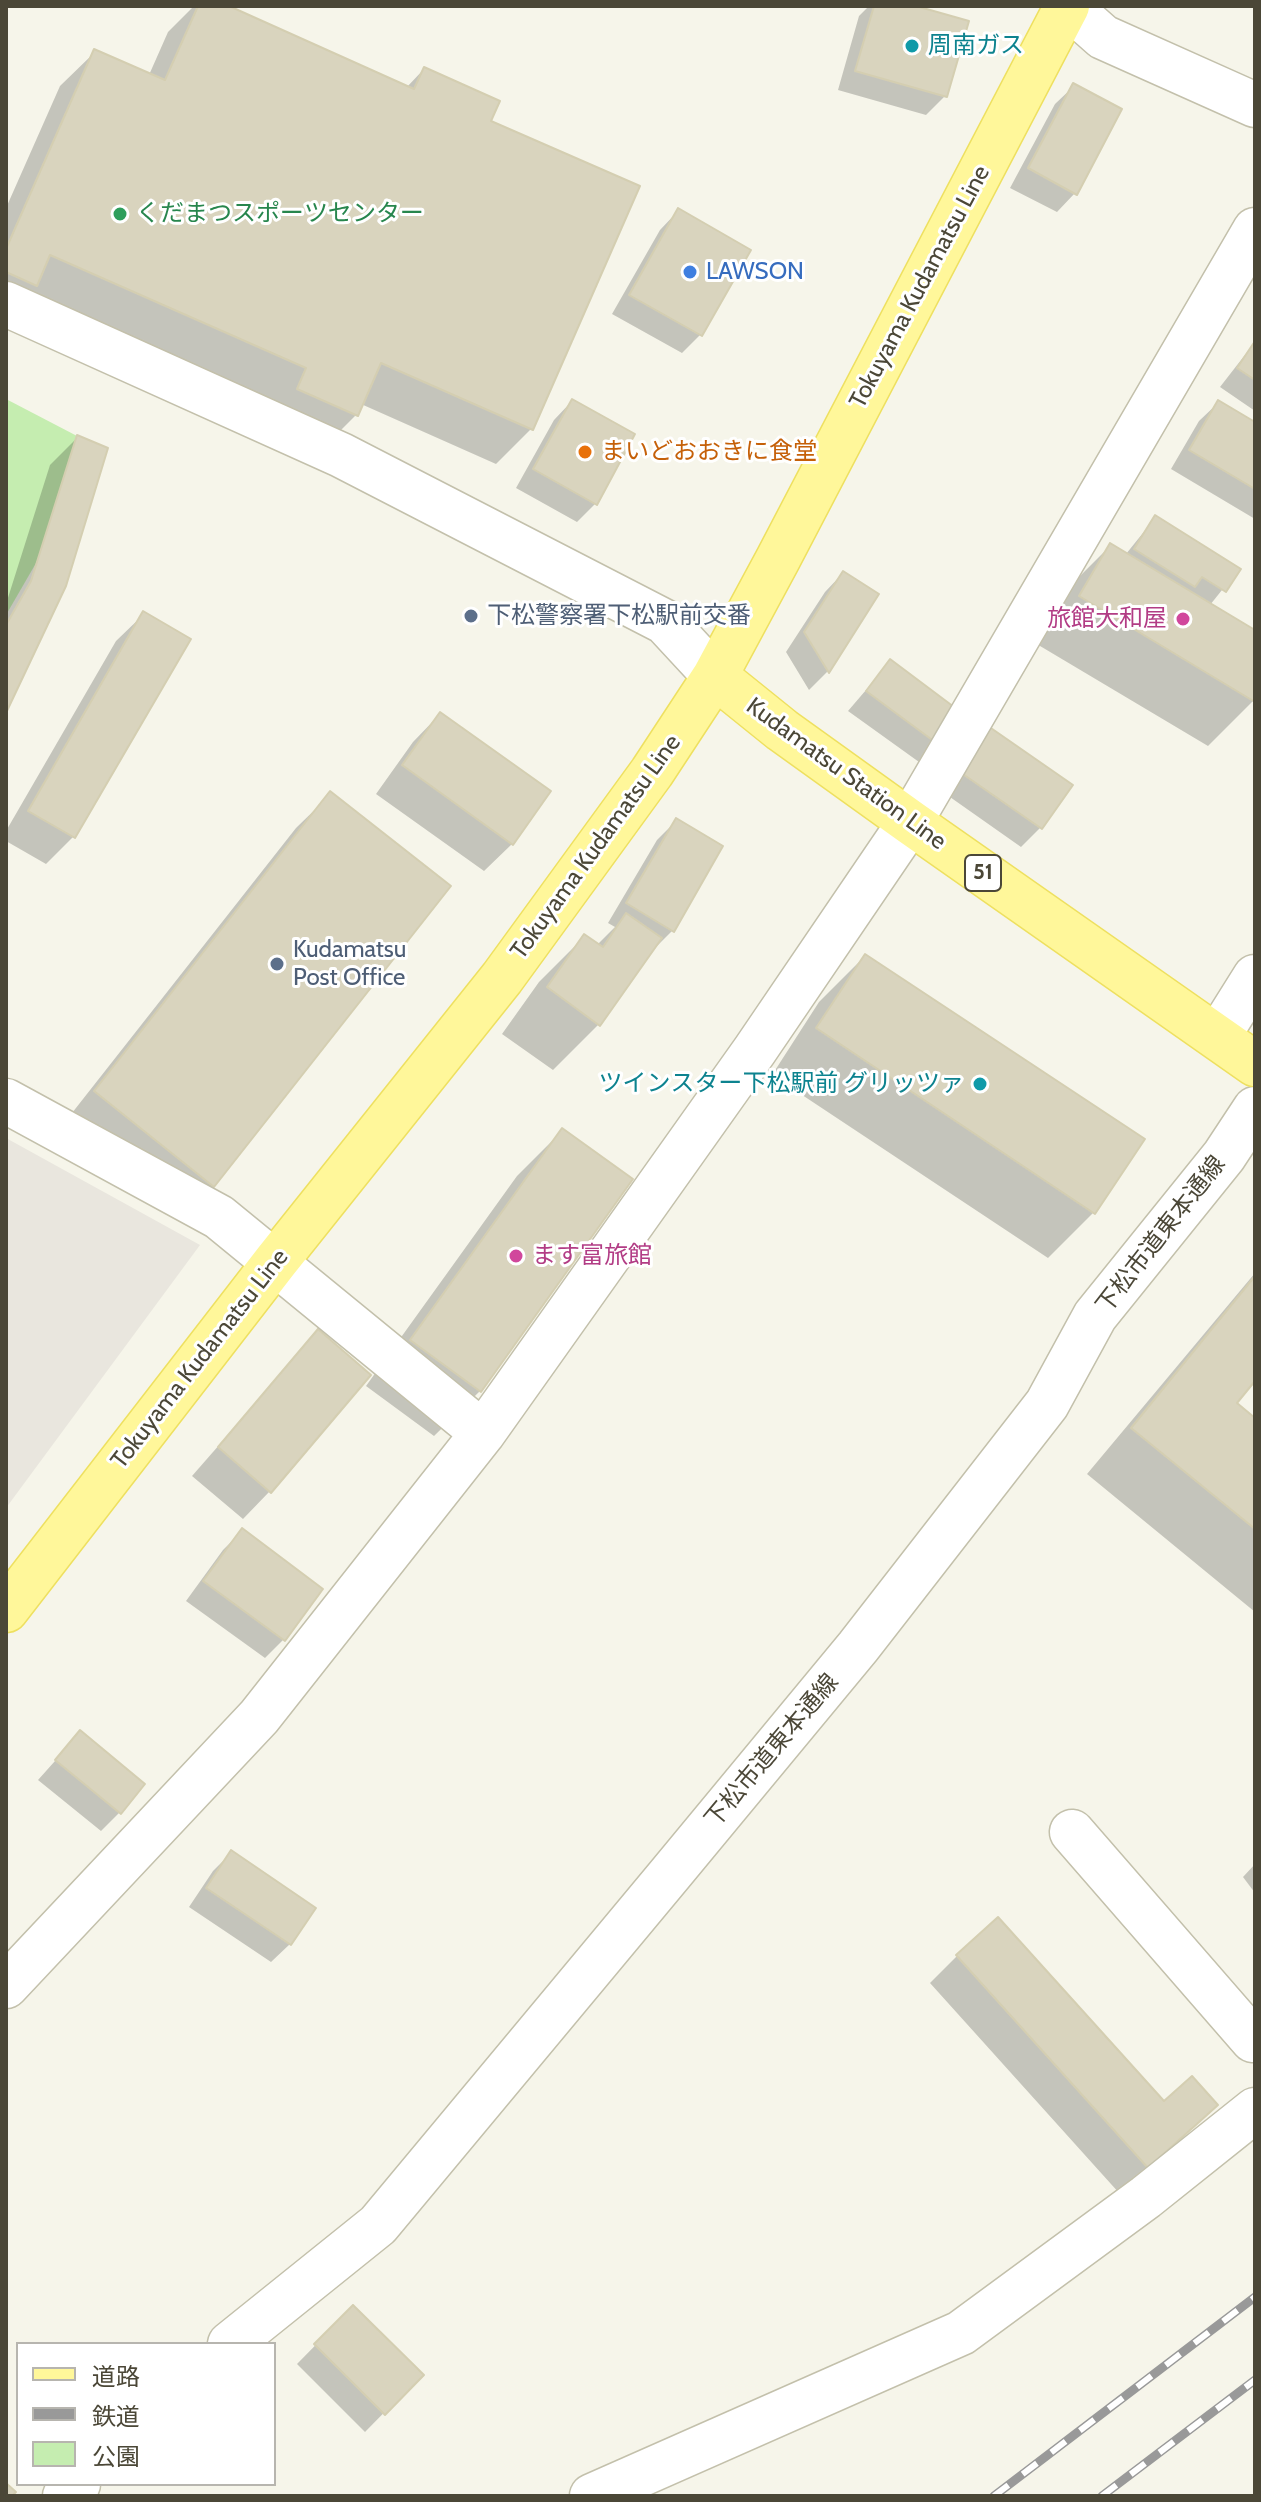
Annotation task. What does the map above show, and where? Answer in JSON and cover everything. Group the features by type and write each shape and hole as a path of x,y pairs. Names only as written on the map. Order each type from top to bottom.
{"main road":[{"name":"Tokuyama Kudamatsu Line","path":"6,1610 276,1261 502,978 652,772 715,676 1067,6"},
{"name":"Kudamatsu Station Line","path":"715,676 782,730 910,822 1255,1064"}],"street":[{"path":"1067,6 1103,37 1255,105"},
{"path":"6,1986 259,1717 483,1433 755,1050 910,822 1255,230"},
{"path":"6,304 341,455 665,622 715,676"},
{"path":"1218,1036 1255,977"},
{"path":"6,1101 219,1217 483,1433"},
{"name":"下松市道東本通線","path":"232,2342 378,2225 631,1922 858,1647 1047,1404 1095,1316 1224,1156 1255,1109"},
{"path":"1072,1832 1254,2045"},
{"path":"592,2496 961,2333 1146,2197 1255,2110"}],"shaded area":[{"path":"6,1138 200,1245 6,1508"}],"green space":[{"path":"6,399 102,449 6,615"}],"building":[{"path":"198,6 229,6 414,89 424,67 500,101 491,121 640,186 533,430 381,363 358,416 297,389 306,368 50,255 37,286 6,272 6,249 94,49 165,80"},
{"name":"周南ガス","path":"874,6 916,6 969,21 947,97 855,71"},
{"path":"1073,83 1122,109 1077,195 1028,168"},
{"path":"678,208 751,250 702,336 629,295"},
{"path":"1255,341 1255,380 1237,368"},
{"path":"572,399 635,434 597,505 533,469"},
{"path":"1218,400 1255,422 1255,489 1189,450"},
{"path":"77,435 108,448 66,586 6,713 6,625 31,581"},
{"path":"1155,515 1241,569 1226,592 1202,577 1195,587 1134,549"},
{"path":"1110,543 1255,630 1255,702 1079,596"},
{"path":"843,571 879,594 829,673 804,632"},
{"path":"143,611 191,639 75,838 28,811"},
{"path":"890,659 962,713 939,745 866,691"},
{"path":"440,712 551,791 513,845 402,765"},
{"path":"988,726 1073,785 1042,829 957,770"},
{"path":"330,791 451,886 214,1187 94,1091"},
{"path":"676,818 723,846 674,932 626,903"},
{"path":"626,913 662,938 600,1026 547,987 584,934 603,947"},
{"name":"ツインスター下松駅前 グリッツァ","path":"865,954 1145,1139 1095,1214 816,1028"},
{"path":"562,1128 633,1179 481,1392 410,1340"},
{"path":"1255,1276 1255,1381 1237,1403 1255,1418 1255,1529 1131,1428"},
{"path":"318,1329 371,1375 271,1493 218,1447"},
{"path":"242,1528 323,1589 285,1641 203,1581"},
{"path":"80,1730 145,1784 121,1814 55,1760"},
{"path":"231,1850 316,1908 291,1945 206,1888"},
{"path":"998,1917 1164,2101 1192,2076 1218,2105 1148,2168 956,1955"},
{"path":"353,2305 424,2375 385,2415 314,2344"},
{"path":"6,2483 16,2492 12,2496 6,2496"}],"railway":[{"path":"994,2496 1255,2297"},
{"path":"1102,2496 1255,2380"}],"place":[{"name":"周南ガス","path":"912,46"},
{"name":"くだまつスポーツセンター","path":"120,214"},
{"name":"LAWSON","path":"690,272"},
{"name":"まいどおおきに食堂","path":"585,452"},
{"name":"下松警察署下松駅前交番","path":"471,616"},
{"name":"旅館大和屋","path":"1183,619"},
{"name":"Kudamatsu Post Office","path":"277,964"},
{"name":"ツインスター下松駅前 グリッツァ","path":"980,1084"},
{"name":"ます富旅館","path":"516,1256"}]}
